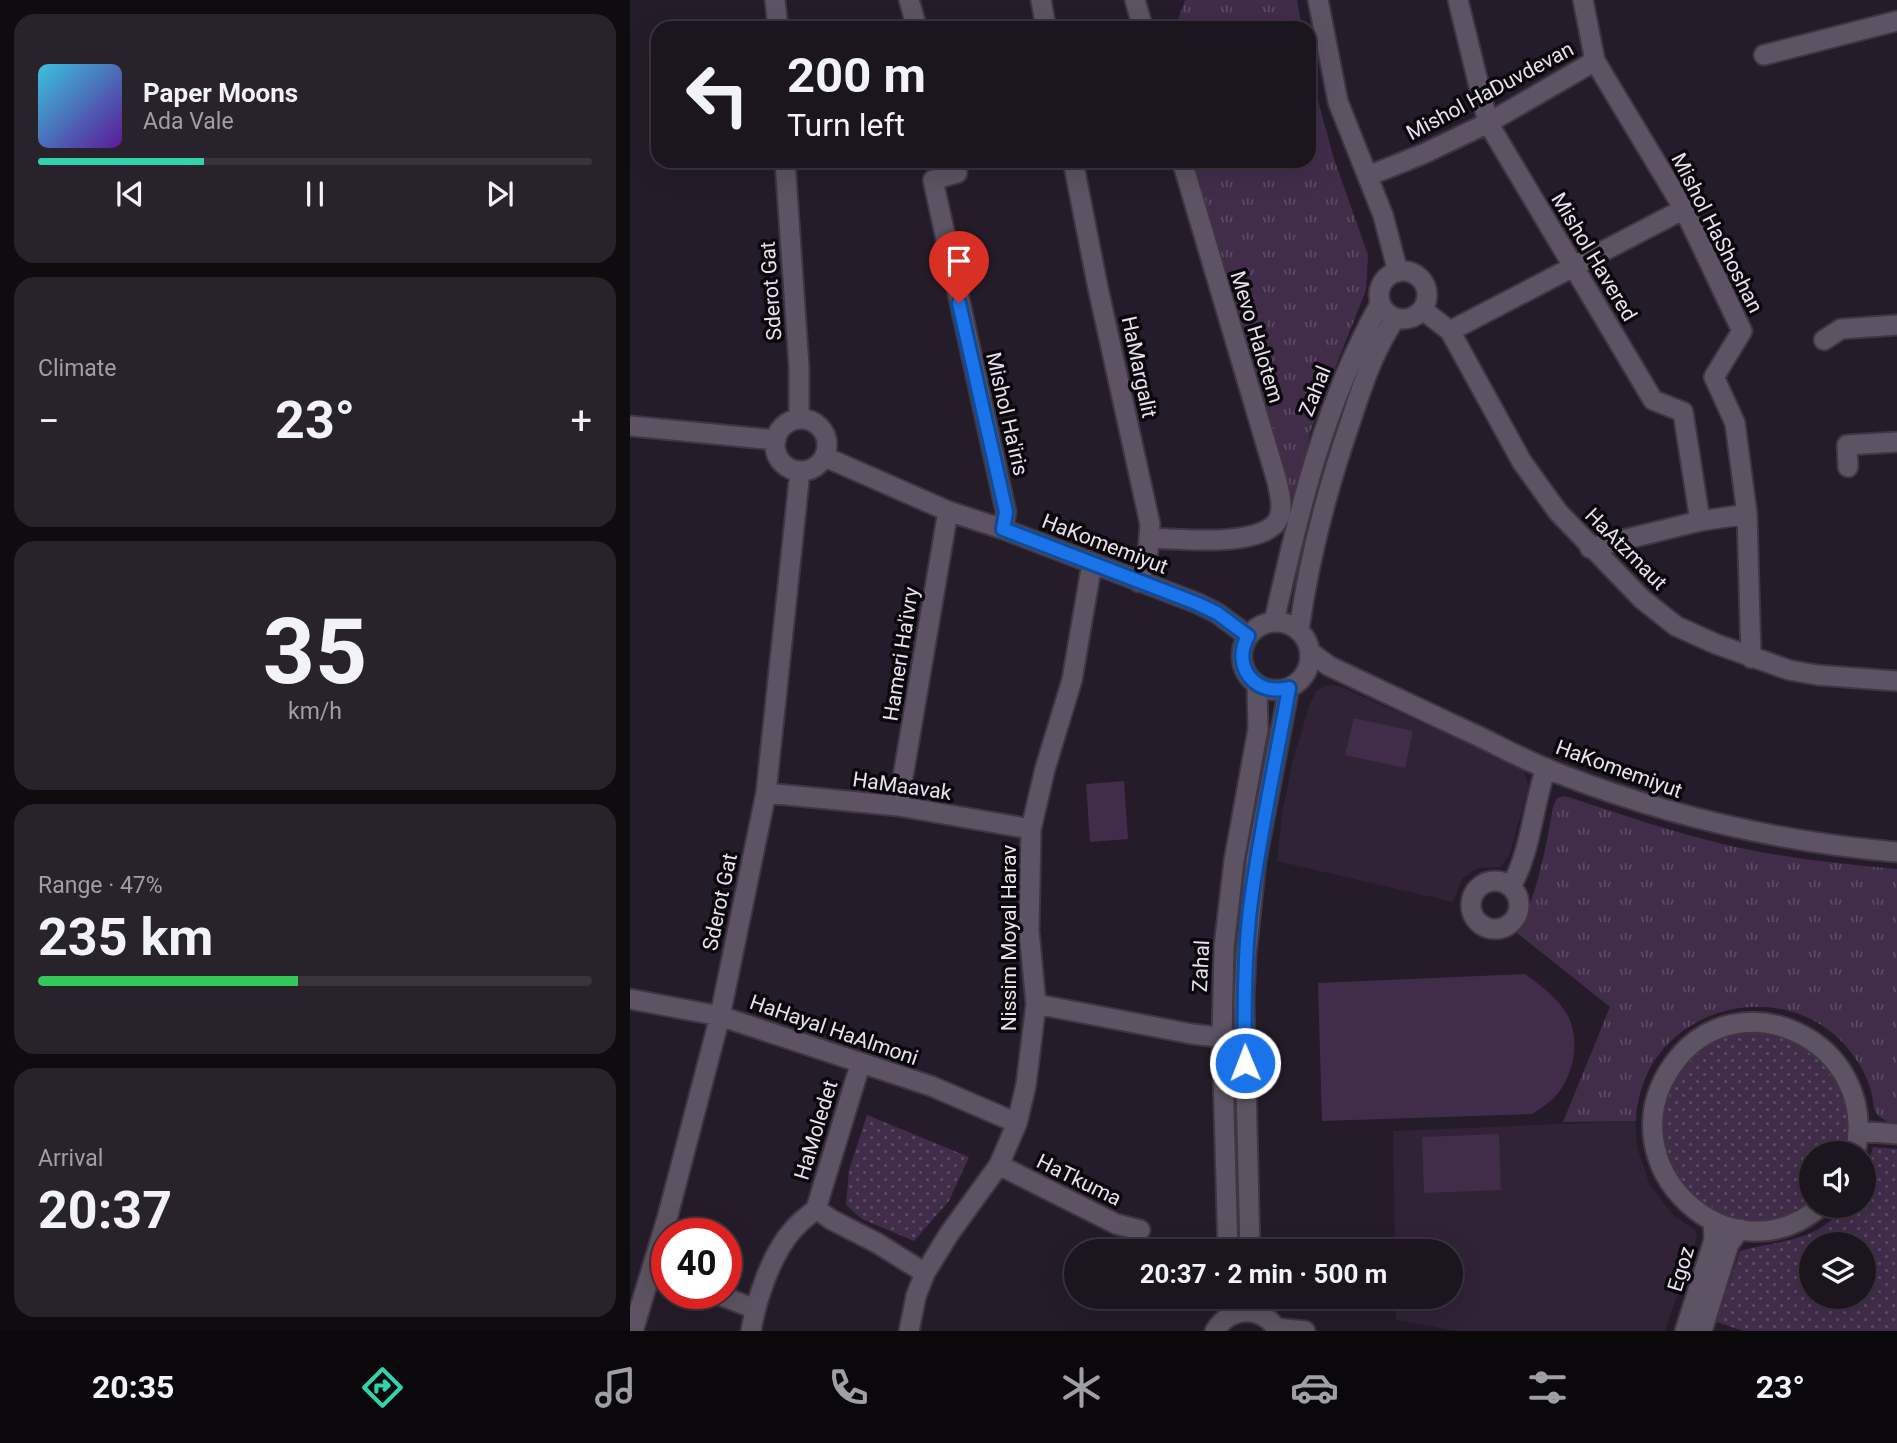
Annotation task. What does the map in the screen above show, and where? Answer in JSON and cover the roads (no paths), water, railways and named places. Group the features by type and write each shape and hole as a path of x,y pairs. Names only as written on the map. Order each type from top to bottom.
{"street":[{"path":"775,0 777,21"},
{"path":"909,0 915,21"},
{"path":"1041,0 1045,21"},
{"path":"1135,0 1141,21"},
{"path":"1318,0 1338,103 1383,215 1398,272"},
{"name":"Mishol Havered","path":"1458,0 1488,123 1653,400 1683,412 1700,521"},
{"name":"Mishol HaShoshan","path":"1583,0 1595,61 1684,209 1742,331 1714,377 1735,423 1747,513 1751,658"},
{"path":"1764,55 1897,21"},
{"name":"Mishol HaDuvdevan","path":"1368,176 1488,123 1595,61"},
{"name":"Sderot Gat","path":"785,168 799,367 799,419"},
{"name":"Mishol Ha'iris","path":"955,168 957,173 933,180 1006,512 1003,529"},
{"name":"HaMargalit","path":"1074,168 1150,524 1150,538 1139,582"},
{"name":"Mevo Halotem","path":"1150,538 1240,538 1275,523 1282,499 1184,168"},
{"path":"1450,331 1684,209"},
{"path":"1398,272 1411,272 1425,285 1427,298 1423,310 1407,320 1389,315 1380,304 1379,290 1382,283 1398,272"},
{"name":"Zahal","path":"1274,622 1317,448 1354,355 1380,304"},
{"name":"HaAtzmaut","path":"1423,310 1450,331 1522,462 1558,512 1642,599 1676,626 1751,658 1789,670 1817,675 1897,681"},
{"name":"Zahal","path":"1300,631 1307,576 1339,454 1378,347 1395,318"},
{"path":"1824,340 1841,329 1897,326"},
{"path":"799,419 815,422 824,432 827,444 825,457 816,467 800,471 789,468 781,461 776,451 776,440 784,425 799,419"},
{"path":"630,426 776,440"},
{"path":"1848,467 1847,444 1897,442"},
{"name":"HaKomemiyut","path":"825,457 947,511 1003,529 1217,613 1248,636"},
{"name":"Sderot Gat","path":"633,1331 668,1215 720,1016 766,793 800,471"},
{"name":"Hameri Ha'ivry","path":"898,806 947,511"},
{"path":"1590,548 1700,521 1747,513"},
{"name":"Nissim Moyal Harav","path":"909,1331 913,1307 925,1273 948,1234 999,1165 1017,1123 1026,1085 1036,1004 1029,931 1031,829 1045,769 1072,680 1092,563"},
{"path":"1295,683 1310,662 1309,644 1292,625 1274,622 1259,626 1248,636 1243,648 1242,662 1247,675 1257,685 1272,691 1295,683 1317,671 1342,672"},
{"name":"HaKomemiyut","path":"1310,652 1342,672 1546,768 1667,811 1737,830 1840,847 1897,852"},
{"name":"Zahal","path":"1250,1239 1244,1040 1245,955 1256,861 1295,683"},
{"name":"Zahal","path":"1228,1239 1222,1038 1224,947 1234,861 1258,729 1257,685"},
{"path":"1511,886 1522,864 1536,796 1546,768"},
{"name":"HaMaavak","path":"766,793 898,806 1031,829"},
{"name":"HaHayal HaAlmoni","path":"630,999 720,1016 931,1087 1017,1123"},
{"path":"1036,1004 1244,1040"},
{"path":"1803,1218 1787,1225 1754,1230 1740,1229 1713,1221 1685,1202 1673,1189 1657,1156 1653,1130 1654,1111 1663,1080 1682,1055 1708,1035 1740,1024 1773,1024 1803,1035 1821,1047 1842,1069 1854,1097 1857,1141"},
{"name":"HaMoledet","path":"860,1065 816,1209 925,1273"},
{"path":"1858,1132 1897,1134"},
{"name":"HaTkuma","path":"999,1165 1116,1224 1140,1230"},
{"path":"751,1331 755,1309 780,1249 793,1230 816,1209"},
{"name":"Egoz","path":"1685,1331 1714,1240 1713,1221"},
{"name":"Egoz","path":"1702,1331 1729,1244 1740,1229"},
{"path":"742,1304 755,1309"},
{"path":"1216,1327 1224,1309"},
{"path":"1263,1309 1272,1325"},
{"path":"1216,1327 1243,1311 1272,1325 1306,1331"}]}
